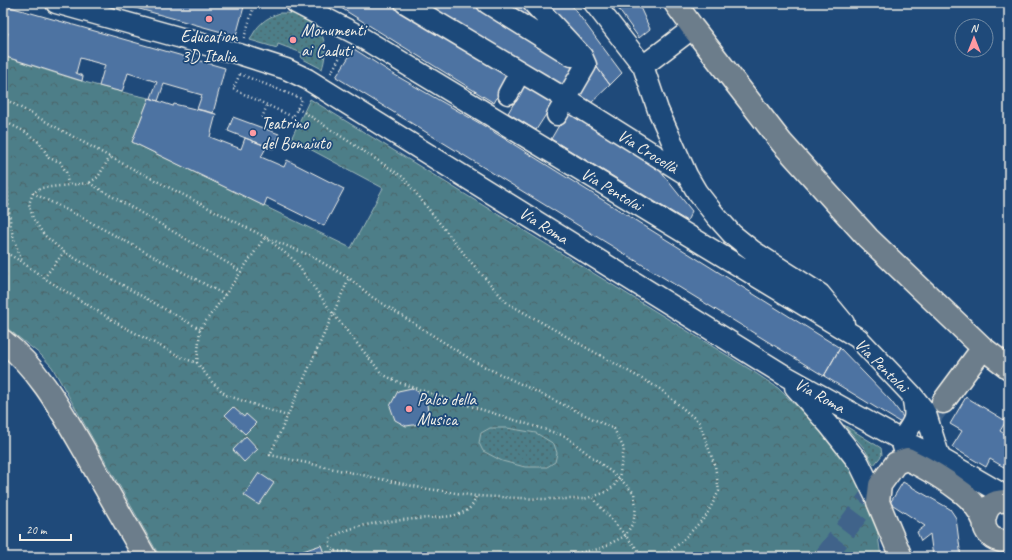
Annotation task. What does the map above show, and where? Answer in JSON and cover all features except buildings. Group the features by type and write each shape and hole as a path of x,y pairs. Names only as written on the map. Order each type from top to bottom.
{"main road":[{"path":"675,3 782,143 868,238 983,348 1009,368"},
{"path":"3,341 17,352 46,386 62,410 145,557"},
{"path":"943,402 983,348"},
{"path":"901,557 878,502 880,485 904,450 923,467 964,494 974,506 994,539"},
{"path":"994,539 986,512 992,504 1000,500 1009,501"}],"street":[{"name":"Via Roma","path":"56,3 239,54 286,69 322,88 904,450 940,458 997,491 1009,501"},
{"name":"Via Crocellà","path":"405,3 520,72 561,107 687,175 715,215 732,234 754,251 820,294 858,338"},
{"path":"488,3 586,65"},
{"path":"533,3 582,56 586,65"},
{"path":"594,3 643,66 658,110 687,175"},
{"name":"Via Pentolai","path":"304,5 354,33 858,338 925,411 940,458"},
{"path":"643,66 698,35"},
{"path":"561,107 586,65"},
{"path":"508,94 520,72"},
{"path":"784,375 829,425 859,463 878,502"},
{"path":"904,450 915,420 915,410 912,396"}],"path":[{"path":"239,54 255,3"},
{"path":"322,88 354,33"},
{"path":"240,74 302,99 297,108 293,117 233,89 240,74"},
{"path":"3,98 110,157 265,237 309,255 349,278 372,297 475,362 614,429 624,449 619,478 614,486 593,498 584,499 476,496 422,488 270,455 334,315 349,278"},
{"path":"262,118 267,105"},
{"path":"297,108 403,177 469,260 507,303 660,389 699,422 715,466 719,490 706,516 664,557"},
{"path":"3,121 24,131 40,142 49,158 60,162 66,172 68,184"},
{"path":"110,157 98,177 89,183 41,188 33,193 29,204 33,218 44,235 64,252 200,329"},
{"path":"3,169 7,182 10,219 14,239 22,262"},
{"path":"89,183 241,272"},
{"path":"33,193 79,216 225,295"},
{"path":"197,363 200,329 265,237"},
{"path":"265,237 294,260 334,315 382,374 400,383 565,436 619,478 634,493 636,507 633,523 625,536 599,549 554,557"},
{"path":"3,244 7,253"},
{"path":"3,251 122,326 183,358 197,363 212,382 226,396 287,416"},
{"path":"44,278 64,252"},
{"path":"363,557 352,552 334,550 330,546 330,539 336,535 367,525 452,516 467,510 475,501 476,496"},
{"path":"593,498 644,557"},
{"path":"431,557 449,554 458,557"}],"green space":[{"path":"280,13 302,17 318,28 323,37 325,46 325,57 322,69 301,58 302,53 278,44 277,48 250,40 262,23 270,17"},
{"path":"3,56 93,85 149,98 132,142 351,248 383,188 291,139 310,99 778,388 833,441 853,470 870,505 877,528 881,557 160,557 52,367 41,355 3,325"},
{"path":"844,425 881,448 882,455 874,465 864,448"},
{"path":"490,428 507,428 536,433 554,444 557,453 555,462 547,467 525,467 502,461 483,451 479,443 481,433"}],"tunnel":[{"path":"825,557 938,407"}],"place":[{"name":"Education 3D Italia","path":"209,19"},
{"name":"Monumenti ai Caduti","path":"293,40"},
{"name":"Teatrino del Bonaiuto","path":"253,133"},
{"name":"Palco della Musica","path":"409,409"}]}
